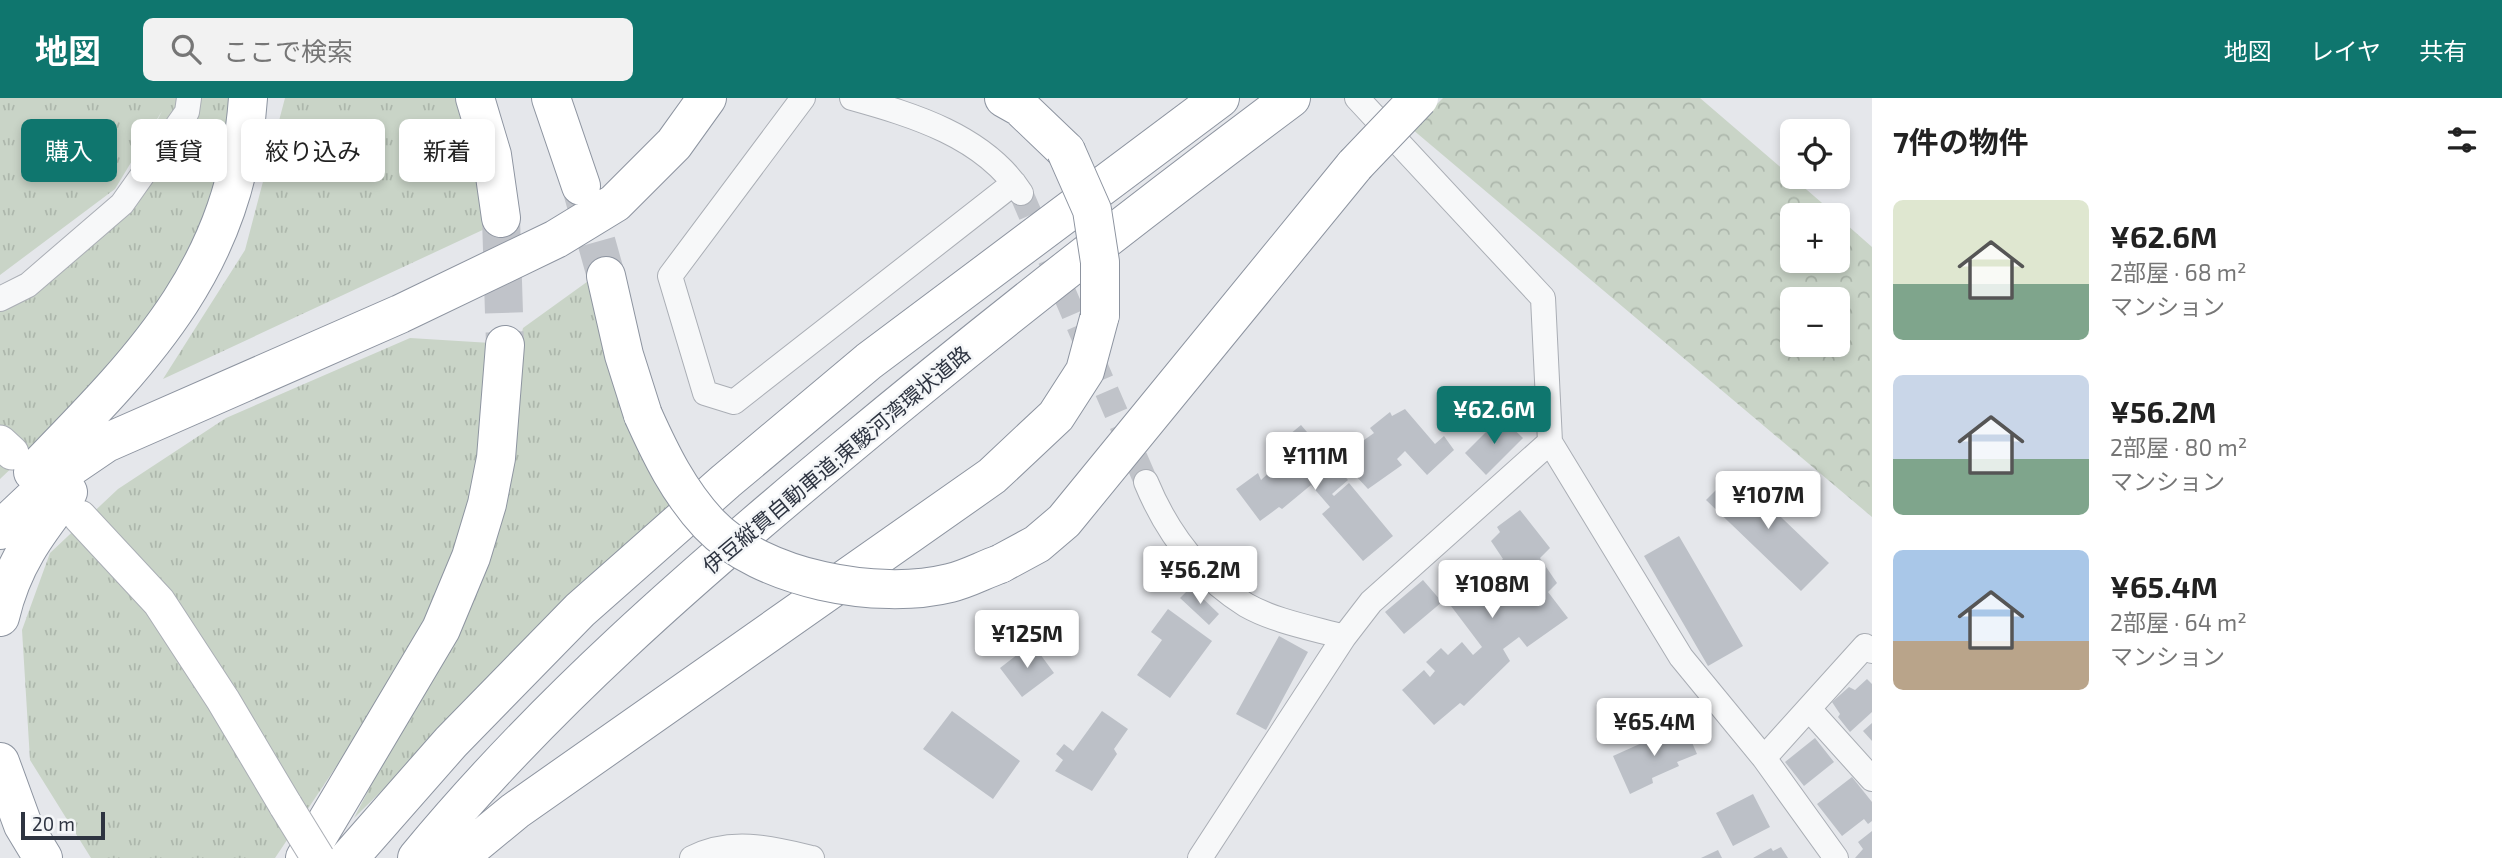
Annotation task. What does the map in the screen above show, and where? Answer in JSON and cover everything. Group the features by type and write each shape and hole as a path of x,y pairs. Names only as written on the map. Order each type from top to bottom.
{"highway":[{"path":"0,506 110,394 162,332 186,295 227,209 246,141 248,98"},
{"path":"475,98 492,155 501,218"},
{"path":"551,98 581,186"},
{"path":"0,530 56,477 106,443 400,314 556,239 615,203 674,144 707,98"},
{"path":"458,858 515,811 992,476 1056,416 1085,371 1100,315 1100,262 1091,209 1066,151 1020,107 1004,98"},
{"path":"349,858 452,742 580,610 715,490 869,361 1220,98"},
{"path":"607,276 624,355 643,415 664,461 687,498 711,526 734,545 768,563 851,586 904,588 949,583 1000,564 1037,544 1064,521 1355,165 1419,98"},
{"name":"伊豆縦貫自動車道;東駿河湾環状道路","path":"417,858 476,786 581,682 752,525 948,362 1287,101"},
{"path":"305,858 442,629 471,557 487,504 496,457 505,345"},
{"path":"0,617 4,599 27,544 106,443"},
{"path":"0,762 23,825 43,858"}],"street":[{"path":"0,299 28,285 122,204 187,112 190,98"},
{"path":"803,98 670,276 705,393 734,402 1018,188 989,160 946,130 902,112 852,98"},
{"path":"1357,98 1543,299 1550,442 1681,657 1765,758 1836,858"},
{"path":"1199,858 1343,637 1371,603 1550,442"},
{"path":"1146,482 1161,519 1183,550 1213,579 1247,605 1343,637"},
{"path":"80,517 159,602 223,700 318,858"},
{"path":"1765,758 1865,646 1872,651"},
{"path":"1809,709 1872,779"},
{"path":"692,858 713,847 765,847 812,858"}],"green space":[{"path":"0,98 240,98 227,161 227,119 158,119 162,111 157,119 131,119 131,162 115,189 0,275"},
{"path":"285,98 455,98 461,119 399,119 399,182 477,182 489,227 163,379 245,250 263,182 385,182 385,119 279,119"},
{"path":"1443,98 1700,98 1780,167 1780,189 1806,189 1822,203 1780,203 1780,273 1850,273 1850,228 1872,247 1872,517 1412,129"},
{"path":"131,173 131,182 223,182 168,298 76,407 0,479 0,293 111,213"},
{"path":"591,279 671,507 354,818 454,626 523,328"},
{"path":"410,338 491,343 463,577 275,858 91,858 30,760 22,630 50,553 118,489 226,418"}],"building":[{"path":"1405,409 1435,444 1444,436 1454,450 1427,475 1405,451 1397,459 1402,465 1368,489 1355,475 1360,472 1343,455 1374,433 1370,428 1390,412 1392,416"},
{"path":"1501,417 1523,438 1486,475 1465,453"},
{"path":"1301,425 1348,480 1332,494 1334,496 1349,483 1393,536 1363,561 1322,514 1330,507 1311,485 1282,509 1279,507 1260,521 1236,489 1258,473 1261,480 1276,466 1266,454"},
{"path":"1734,472 1829,563 1801,591 1706,500"},
{"path":"1520,510 1550,548 1540,558 1557,583 1548,592 1568,618 1527,647 1519,637 1503,649 1510,661 1464,706 1460,703 1434,725 1402,690 1424,670 1430,677 1435,671 1426,662 1441,648 1448,655 1462,642 1473,655 1482,647 1451,606 1456,601 1451,595 1467,579 1473,586 1480,583 1470,569 1483,561 1490,570 1503,559 1491,541 1500,532 1497,527"},
{"path":"1679,536 1743,646 1708,666 1644,556"},
{"path":"1423,580 1442,602 1404,634 1385,612"},
{"path":"1191,587 1219,614 1209,625 1180,598"},
{"path":"1168,609 1212,641 1170,698 1137,675 1162,640 1151,632"},
{"path":"1279,636 1308,652 1266,730 1236,714"},
{"path":"1032,643 1054,673 1022,697 1000,668"},
{"path":"1867,679 1872,684 1872,712 1850,732 1838,717 1840,714 1832,702 1849,687 1855,690"},
{"path":"952,711 1020,761 993,799 923,749"},
{"path":"1102,711 1128,729 1114,749 1117,754 1092,791 1055,771 1063,760 1056,754 1064,744 1073,751"},
{"path":"1872,723 1872,741 1863,731"},
{"path":"1684,724 1697,754 1677,762 1679,766 1652,778 1653,783 1630,794 1613,756"},
{"path":"1815,738 1834,762 1804,786 1785,762"},
{"path":"1852,777 1872,802 1872,821 1868,824 1864,819 1842,836 1817,804"},
{"path":"1753,794 1770,827 1733,846 1716,813"},
{"path":"1872,831 1872,858 1855,858 1863,849 1858,842"},
{"path":"1781,847 1788,858 1753,858 1771,848 1773,851"},
{"path":"1718,850 1722,858 1701,858"}],"tunnel":[{"path":"581,187 606,276"},
{"path":"1021,193 1146,482"},
{"path":"501,218 505,345"}]}
